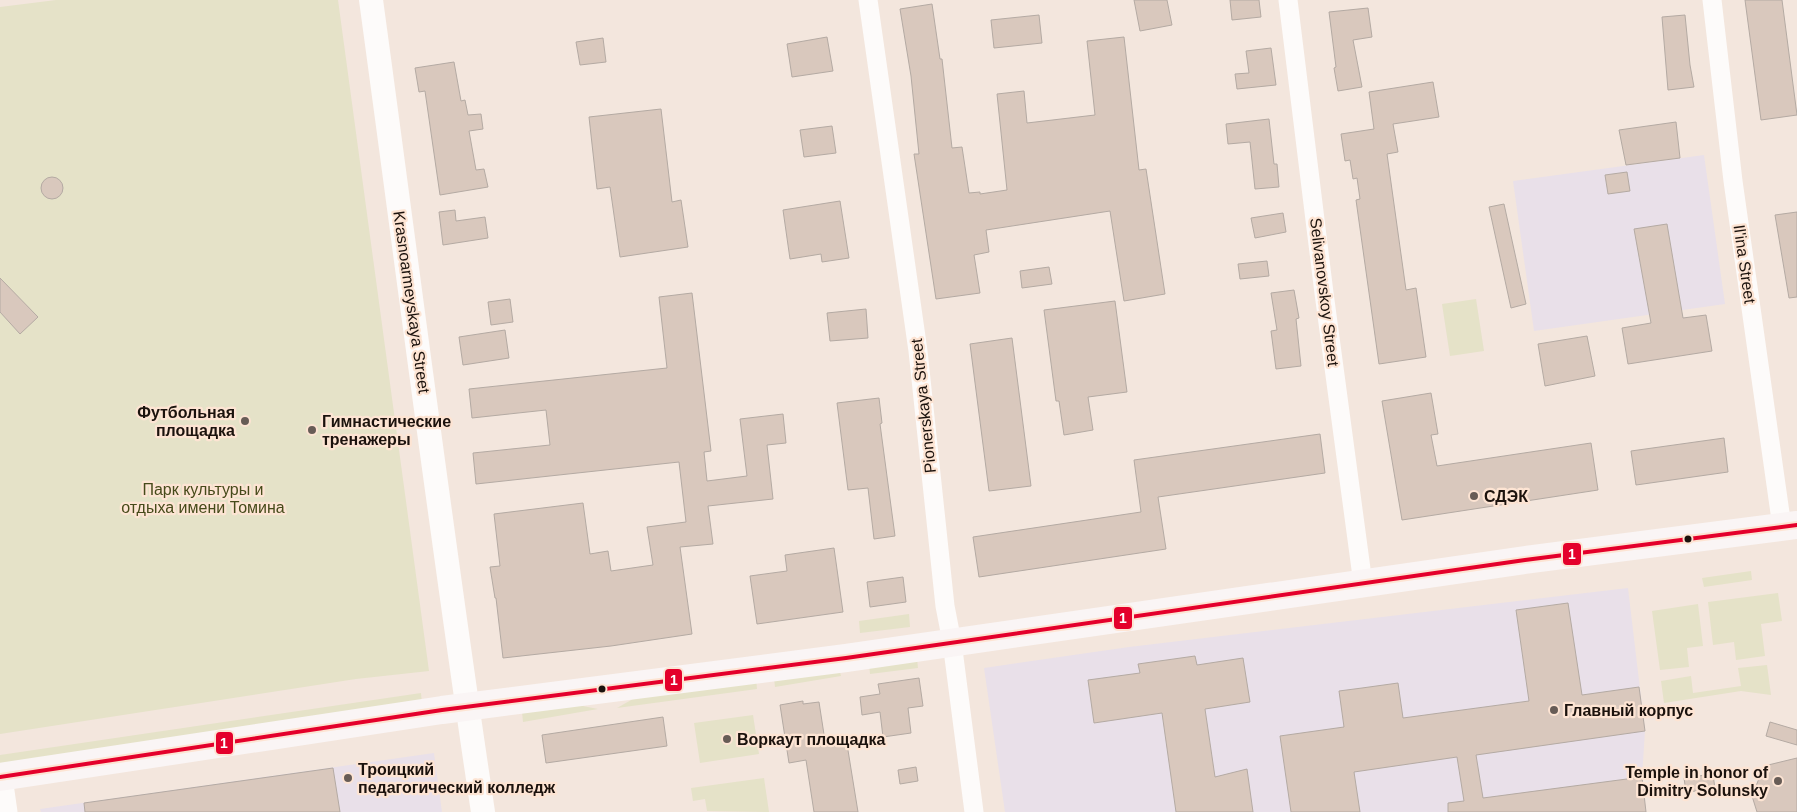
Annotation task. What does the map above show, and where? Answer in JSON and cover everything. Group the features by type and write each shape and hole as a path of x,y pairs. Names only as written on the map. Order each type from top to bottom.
{"main road":[{"path":"1,777 468,707 846,658 1525,560 1789,526"}],"street":[{"name":"Krasnoarmeyskaya Street","path":"371,0 422,371 436,492 483,812"},
{"name":"Pionerskaya Street","path":"868,0 918,351 945,606 952,642 974,812"},
{"name":"Selivanovskoy Street","path":"1288,0 1324,293 1363,584"},
{"name":"Il'ina Street","path":"1712,0 1733,181 1789,526"},
{"path":"1,777 8,812"}],"shaded area":[{"path":"1704,155 1725,304 1534,331 1513,181"},
{"path":"1628,588 1645,731 1642,777 1646,812 1005,812 984,668 1129,647"},
{"name":"Троицкий педагогический колледж","path":"434,753 442,812 41,812 40,809"}],"green space":[{"name":"Парк культуры и отдыха имени Томина","path":"56,0 338,0 429,671 356,679 0,734 0,7"},
{"path":"1476,299 1484,351 1450,356 1442,304"},
{"path":"1751,571 1752,580 1704,587 1702,578"},
{"path":"1778,593 1782,621 1761,624 1765,656 1736,660 1734,642 1713,645 1708,602"},
{"path":"1698,604 1703,646 1687,648 1689,667 1660,670 1652,611"},
{"path":"909,614 910,627 860,633 859,621"},
{"path":"917,658 918,668 870,674 869,664"},
{"path":"1767,665 1771,695 1741,691 1664,703 1661,681 1691,676 1693,693 1741,686 1738,668"},
{"path":"839,668 841,676 775,687 774,678"},
{"path":"756,678 757,689 617,708 640,695"},
{"path":"421,693 422,704 0,767 0,755"},
{"path":"573,704 598,709 523,722 522,712"},
{"name":"Воркаут площадка","path":"753,715 759,754 700,763 694,723"},
{"path":"764,778 769,812 707,811 705,799 693,801 691,788"}],"building":[{"path":"1134,0 1167,0 1172,25 1140,31"},
{"path":"1230,0 1259,0 1261,17 1232,20"},
{"path":"1745,0 1782,0 1797,115 1761,120"},
{"path":"932,4 940,59 942,59 952,148 962,147 969,193 980,192 980,194 1007,190 997,94 1024,91 1027,123 1095,115 1087,41 1124,37 1139,170 1146,169 1165,294 1124,301 1110,211 986,230 989,252 974,255 980,293 936,299 914,154 919,154 911,76 900,9"},
{"path":"1368,8 1372,37 1353,40 1362,87 1338,91 1329,12"},
{"path":"1039,15 1042,43 994,48 991,20"},
{"path":"1685,15 1694,87 1668,90 1662,17"},
{"path":"827,37 833,71 792,77 787,44"},
{"path":"603,38 606,62 580,65 576,42"},
{"path":"1271,48 1276,85 1237,89 1235,74 1249,73 1246,51"},
{"path":"454,62 461,101 465,100 468,115 481,114 483,129 469,131 476,170 484,169 488,187 440,195 425,91 419,92 415,68"},
{"path":"1433,82 1439,117 1393,124 1398,152 1387,154 1406,290 1416,288 1426,357 1379,364 1356,200 1360,199 1357,178 1353,179 1350,160 1345,161 1341,134 1374,129 1369,92"},
{"path":"661,109 672,202 681,200 688,247 620,257 610,187 597,189 589,117"},
{"path":"1269,119 1274,164 1277,164 1279,187 1255,189 1250,142 1228,144 1226,124"},
{"path":"1676,122 1680,158 1626,165 1619,130"},
{"path":"832,126 836,153 804,157 800,130"},
{"path":"1627,172 1630,191 1608,194 1605,175"},
{"path":"52,177 60,180 63,188 60,196 52,199 44,196 41,188 44,180"},
{"path":"840,201 849,258 822,262 821,254 790,259 783,210"},
{"path":"1504,204 1526,304 1511,308 1489,207"},
{"path":"455,210 456,221 485,217 488,238 443,245 439,212"},
{"path":"1797,212 1797,297 1789,298 1775,215"},
{"path":"1283,213 1286,232 1255,238 1251,218"},
{"path":"1667,224 1683,318 1706,315 1712,351 1628,364 1622,328 1651,323 1634,229"},
{"path":"1267,261 1269,276 1240,279 1238,264"},
{"path":"1049,267 1052,284 1022,288 1020,271"},
{"path":"0,278 38,317 20,334 0,312"},
{"path":"1294,290 1299,318 1296,319 1301,366 1276,369 1271,331 1277,330 1271,293"},
{"path":"692,293 711,451 704,452 707,481 747,476 740,419 783,414 786,443 767,445 773,499 708,506 713,544 680,547 692,634 611,646 503,658 496,598 490,567 500,566 494,514 583,503 590,554 608,551 611,571 653,565 647,527 686,522 679,462 476,484 473,453 550,445 546,410 472,418 469,389 667,368 659,297"},
{"path":"510,299 513,322 491,325 488,302"},
{"path":"1115,301 1127,392 1088,397 1093,430 1064,435 1059,401 1056,401 1044,310"},
{"path":"866,309 868,338 830,341 827,313"},
{"path":"505,330 509,358 463,365 459,337"},
{"path":"1587,336 1595,376 1545,386 1538,344"},
{"path":"1012,338 1031,486 989,491 970,344"},
{"path":"1431,393 1438,434 1431,435 1437,466 1591,443 1598,490 1402,520 1382,401"},
{"path":"879,398 882,423 880,424 895,536 874,539 868,488 848,490 837,403"},
{"path":"1320,434 1325,473 1158,497 1166,549 979,577 973,537 1141,512 1134,460"},
{"path":"1724,438 1728,472 1636,485 1631,451"},
{"path":"834,548 843,612 757,624 750,576 787,571 785,555"},
{"path":"903,577 906,602 870,607 867,582"},
{"name":"Главный корпус","path":"1568,603 1582,695 1639,687 1645,731 1476,755 1483,798 1642,777 1646,812 1448,812 1448,803 1464,801 1457,757 1354,772 1360,812 1291,812 1280,736 1344,727 1339,691 1398,683 1403,718 1529,701 1516,610"},
{"path":"1195,656 1197,665 1243,658 1250,702 1205,709 1215,777 1247,769 1253,812 1176,812 1162,713 1094,723 1088,680 1140,673 1138,664"},
{"path":"919,678 923,706 908,708 911,733 883,737 880,712 862,715 860,697 880,694 878,684"},
{"path":"803,701 803,704 819,702 825,741 846,738 858,812 814,812 806,760 789,763 780,705"},
{"path":"663,717 667,746 546,763 542,735"},
{"path":"1770,722 1797,730 1797,745 1766,736"},
{"name":"Temple in honor of Dimitry Solunsky","path":"1797,758 1797,812 1757,812 1752,796 1764,766"},
{"path":"916,767 918,781 900,784 898,770"},
{"path":"333,768 340,812 85,812 84,803"},
{"path":"1713,774 1715,789 1686,792 1684,778"}],"transit line":[{"name":"1","path":"0,777 442,710 846,658 1525,560 1797,525"}],"place":[{"name":"Футбольная площадка","path":"245,421"},
{"name":"Гимнастические тренажеры","path":"312,430"},
{"name":"СДЭК","path":"1474,496"},
{"name":"Главный корпус","path":"1554,710"},
{"name":"Воркаут площадка","path":"727,739"},
{"name":"Троицкий педагогический колледж","path":"348,778"},
{"name":"Temple in honor of Dimitry Solunsky","path":"1778,781"}]}
